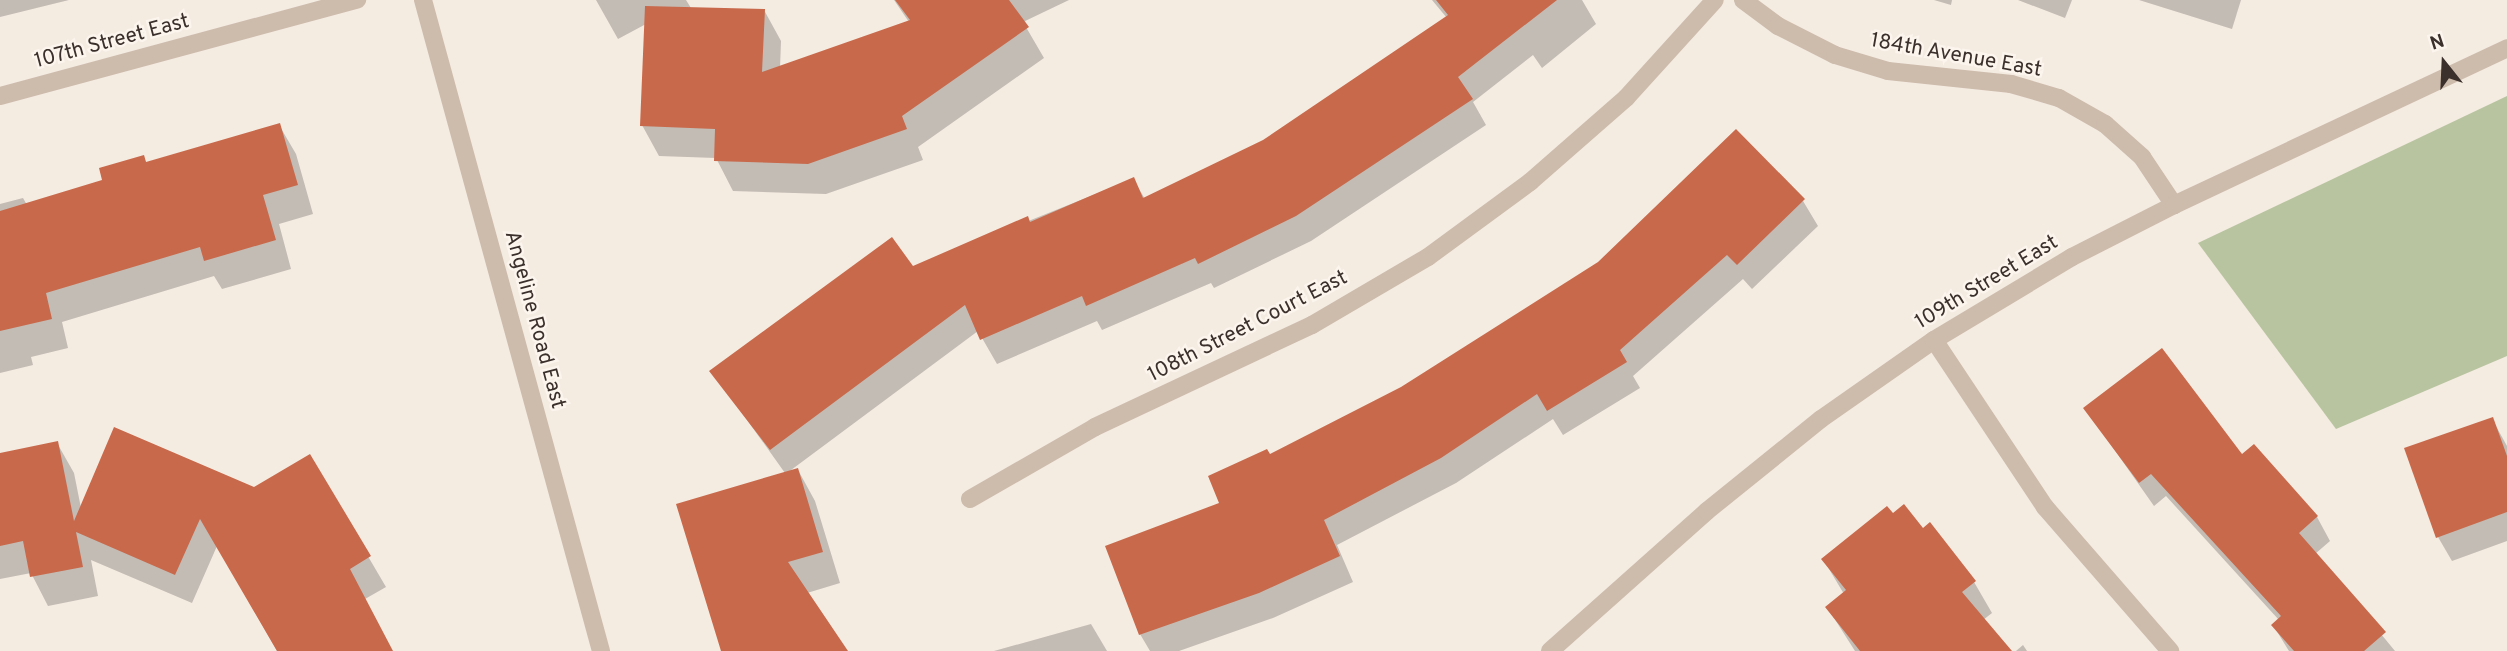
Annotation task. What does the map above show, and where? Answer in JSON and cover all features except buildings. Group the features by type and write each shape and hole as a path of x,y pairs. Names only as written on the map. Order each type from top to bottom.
{"street":[{"name":"107th Street East","path":"0,96 357,0"},
{"name":"Angeline Road East","path":"424,0 601,651"},
{"name":"108th Street Court East","path":"970,499 1095,427 1312,325 1428,257 1530,182 1626,98 1715,0"},
{"name":"184th Avenue East","path":"1743,0 1778,26 1862,63 1943,80 2011,84 2059,98 2105,124 2142,157 2174,205"},
{"name":"109th Street East","path":"1550,651 1707,511 1821,419 1934,340 2073,257 2174,205 2507,48"},
{"path":"1934,340 2045,507 2170,651"}],"green space":[{"path":"2507,96 2507,356 2336,429 2198,243"}]}
